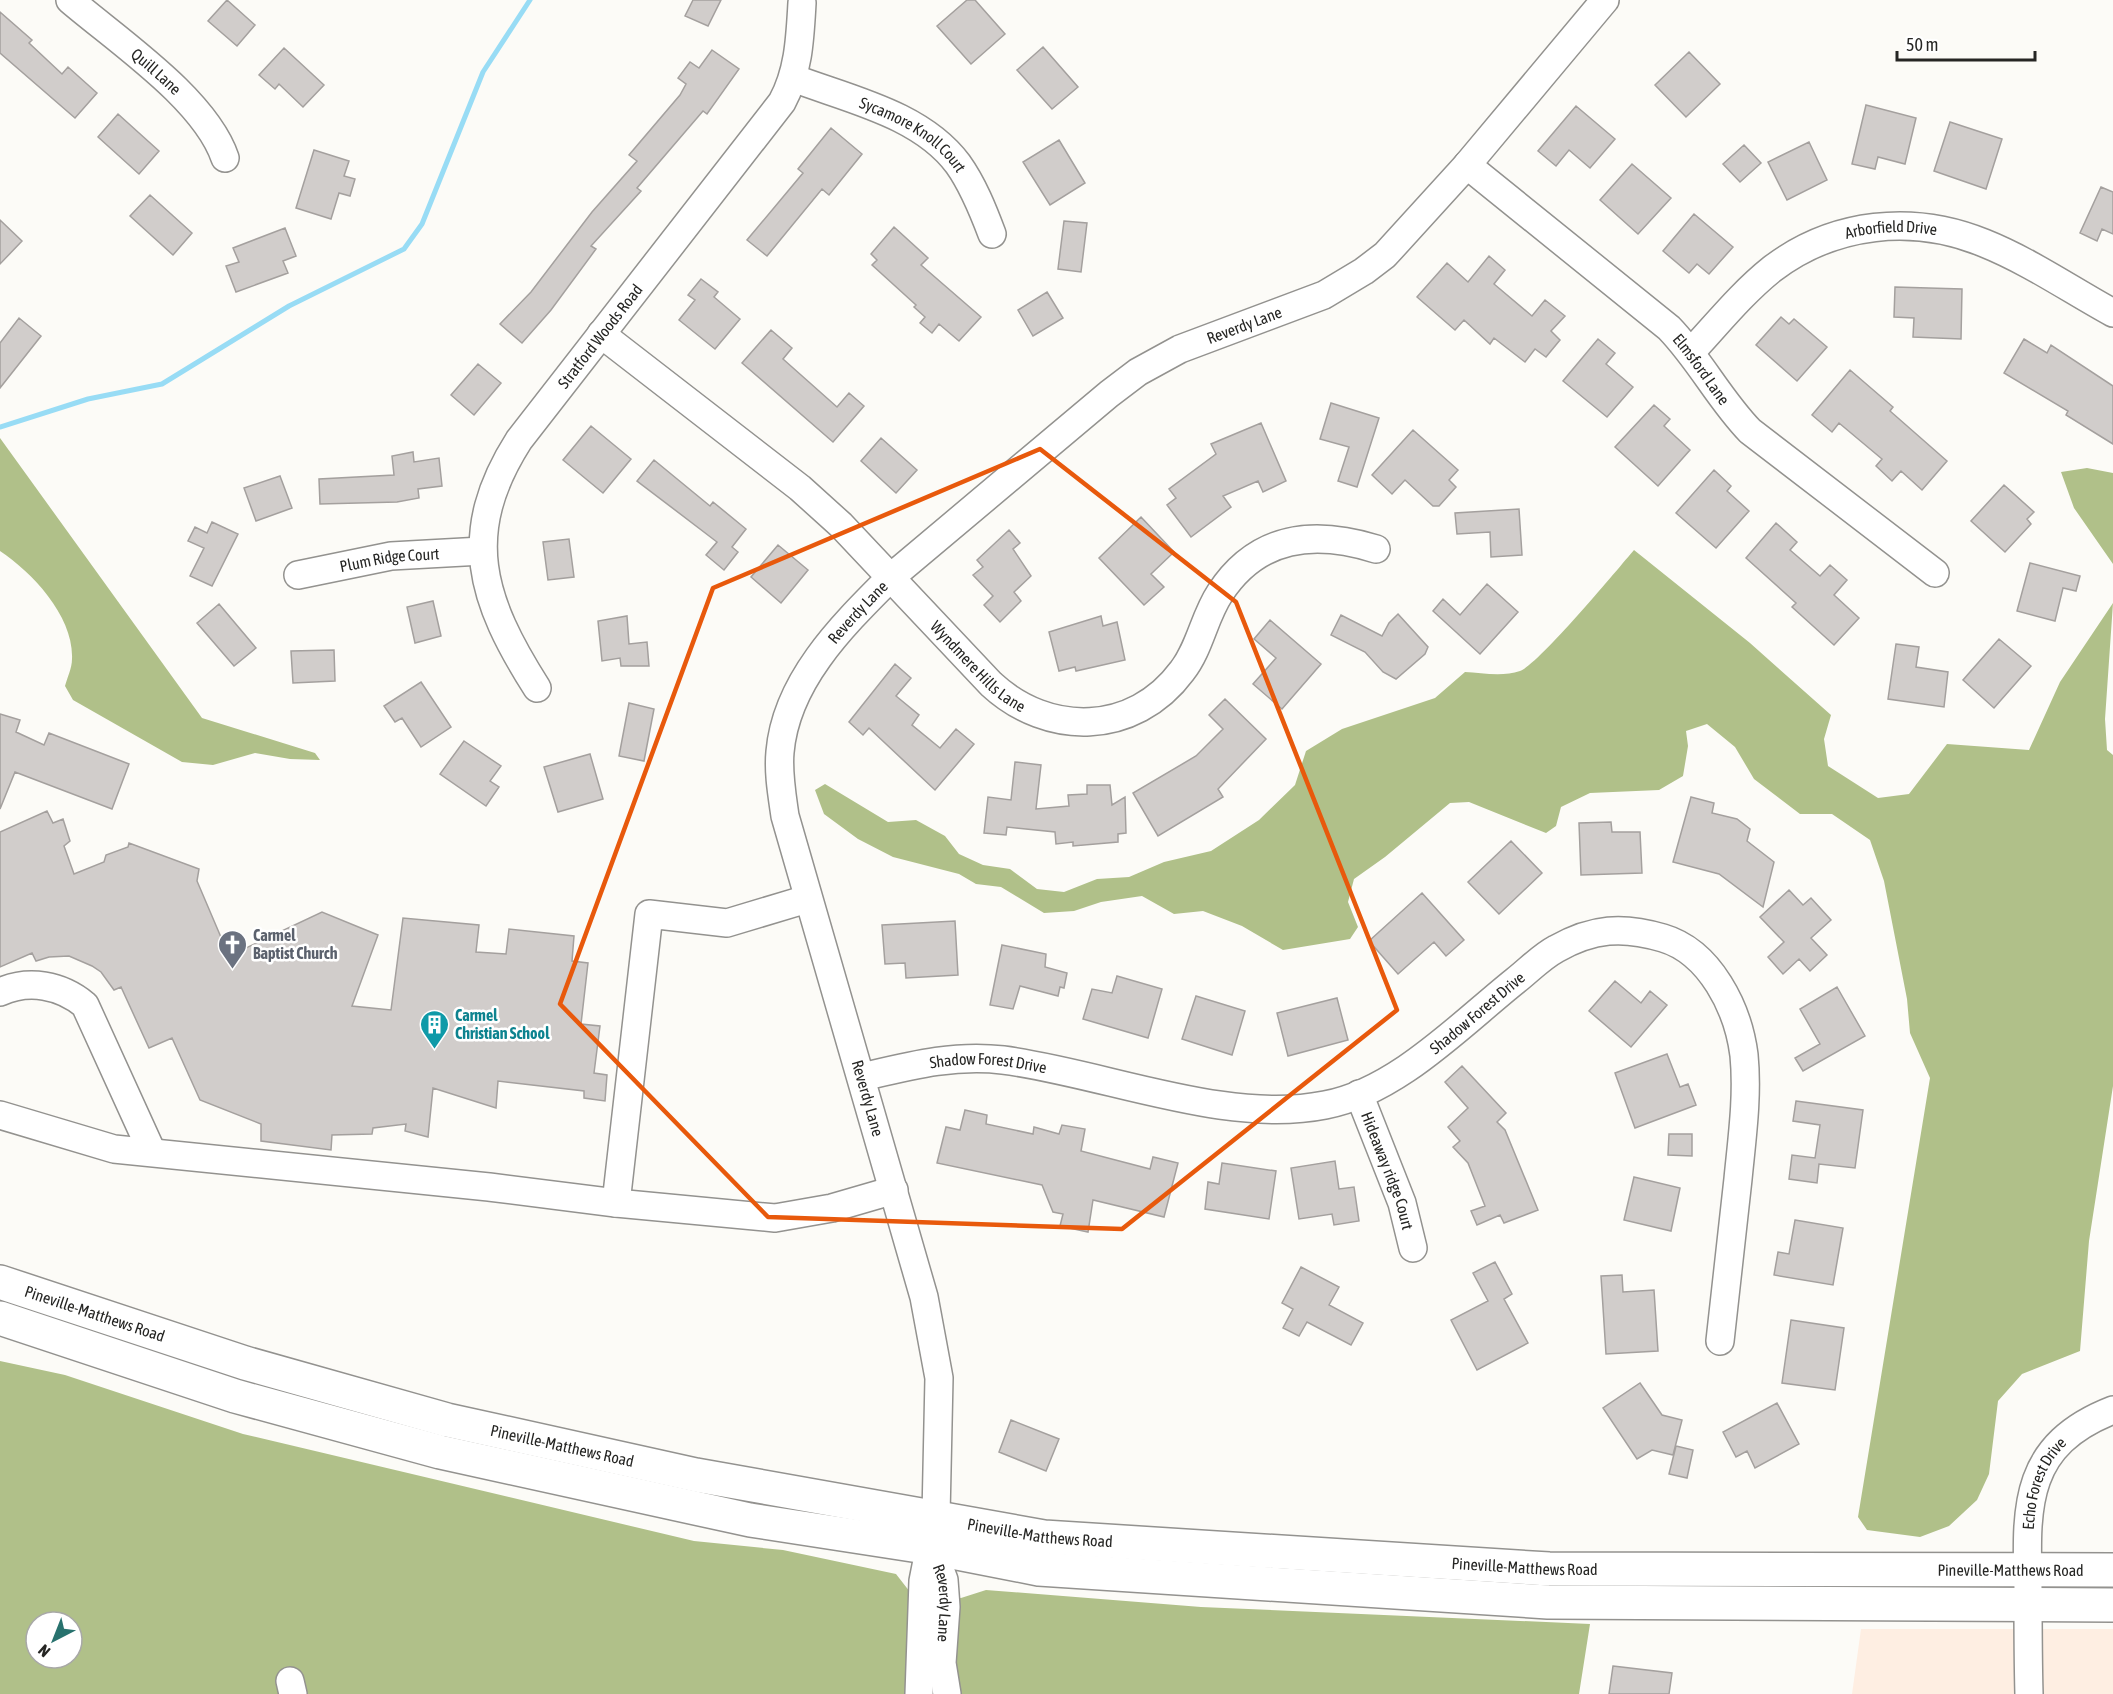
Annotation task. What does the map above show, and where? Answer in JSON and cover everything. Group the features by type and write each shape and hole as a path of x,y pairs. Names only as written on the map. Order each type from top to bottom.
{"main road":[{"name":"Pineville-Matthews Road","path":"0,1282 245,1363 447,1420 696,1475 936,1515 1044,1537 1549,1569 2027,1587 2113,1605"},
{"name":"Pineville-Matthews Road","path":"0,1318 235,1396 440,1452 750,1520 932,1548 1039,1569 1548,1602 2027,1587 2113,1570"}],"street":[{"name":"Quill Lane","path":"70,0 192,105 219,140 225,158"},
{"name":"Reverdy Lane","path":"919,1694 923,1581 932,1548 936,1515 939,1378 924,1297 862,1077 807,899 785,816 780,780 780,752 786,718 800,686 818,657 865,603 890,578 1100,401 1138,372 1180,349 1217,333 1324,295 1364,271 1401,240 1605,0"},
{"name":"Stratford Woods Road","path":"537,688 496,616 486,582 482,550 486,509 508,456 782,102 793,78 800,44 802,3"},
{"name":"Sycamore Knoll Court","path":"793,78 886,112 926,133 959,165 978,199 992,234"},
{"name":"Elmsford Lane","path":"1467,165 1669,328 1692,351 1728,408 1750,431 1935,573"},
{"name":"Arborfield Drive","path":"1692,351 1742,295 1773,268 1812,245 1861,227 1924,226 1984,243 2113,313"},
{"name":"Wyndmere Hills Lane","path":"601,334 800,488 841,525 991,684 1013,702 1045,717 1069,722 1092,722 1134,711 1159,696 1172,684 1194,651 1219,594 1247,564 1276,544 1299,539 1330,538 1376,549"},
{"name":"Plum Ridge Court","path":"298,575 391,556 482,550"},
{"path":"616,1203 649,914 726,923 807,899"},
{"name":"Shadow Forest Drive","path":"862,1077 952,1058 1003,1060 1196,1100 1280,1111 1328,1105 1359,1094 1400,1073 1556,949 1598,932 1633,929 1679,943 1708,967 1731,1006 1744,1054 1745,1114 1720,1341"},
{"path":"0,992 28,984 48,986 74,996 85,1005 152,1152"},
{"name":"Hideaway ridge Court","path":"1359,1094 1402,1203 1413,1248"},
{"path":"0,1115 114,1149 775,1218 832,1208 894,1190"},
{"name":"Echo Forest Drive","path":"2029,1694 2027,1517 2038,1474 2048,1457 2078,1427 2113,1410"},
{"name":"Reverdy Lane","path":"932,1548 944,1580 946,1606 942,1663 947,1694"}],"highlighted area":[{"path":"1040,449 1236,602 1397,1010 1122,1229 768,1217 560,1004 713,588"}],"shaded area":[{"path":"1861,1629 2113,1629 2113,1694 1852,1694"}],"green space":[{"path":"0,438 202,718 315,753 320,760 290,759 255,753 213,765 182,762 73,700 65,686 72,662 71,643 59,612 38,584 0,551"},
{"path":"2087,468 2113,473 2113,564 2074,508 2061,472"},
{"path":"1634,550 1750,643 1831,715 1824,739 1828,766 1878,798 1909,794 1947,744 2029,750 2060,682 2113,603 2105,719 2107,750 2113,755 2113,1086 2089,1241 2080,1351 2022,1374 1998,1401 1989,1474 1977,1500 1949,1526 1920,1537 1867,1530 1858,1517 1930,1078 1910,1033 1907,999 1884,881 1870,840 1832,814 1800,814 1754,779 1735,747 1707,724 1686,731 1688,746 1683,776 1659,790 1590,793 1561,807 1556,826 1546,833 1469,802 1450,803 1385,857 1354,879 1348,902 1358,927 1350,939 1283,950 1242,926 1203,911 1174,914 1142,896 1101,902 1074,911 1044,913 1001,887 976,884 959,874 893,857 858,839 824,814 815,790 825,784 888,822 916,820 945,836 959,854 983,865 1010,869 1037,889 1064,892 1097,879 1129,877 1164,862 1211,851 1259,820 1295,785 1306,751 1342,729 1435,698 1465,672 1500,674 1520,671 1543,652"},
{"path":"0,1361 65,1375 243,1434 694,1541 783,1550 896,1574 910,1592 961,1598 986,1590 1201,1607 1590,1624 1579,1694 0,1694"}],"building":[{"path":"227,0 255,25 237,46 208,21"},
{"path":"693,0 721,0 708,26 685,16"},
{"path":"967,0 975,0 1005,34 971,64 937,26"},
{"path":"0,12 32,40 29,43 62,74 68,67 97,93 75,118 0,53"},
{"path":"1043,47 1078,87 1052,109 1017,70"},
{"path":"284,48 324,85 303,107 279,84 275,89 259,75"},
{"path":"712,50 739,69 707,114 703,111 637,188 641,191 591,246 596,249 551,310 522,343 500,324 531,292 592,212 637,161 629,155 680,95 686,84 678,78 690,62 699,68"},
{"path":"1689,52 1720,84 1686,117 1655,85"},
{"path":"1866,105 1916,118 1905,164 1878,157 1875,169 1852,164"},
{"path":"1576,106 1615,139 1590,168 1569,150 1556,166 1538,151"},
{"path":"118,114 159,151 139,174 98,137"},
{"path":"1950,122 2002,139 1986,189 1934,171"},
{"path":"831,128 862,154 829,195 822,189 767,256 747,240 803,173 798,169"},
{"path":"1059,140 1085,183 1050,205 1023,162"},
{"path":"1809,142 1827,180 1787,200 1768,162"},
{"path":"1744,145 1761,163 1740,182 1723,164"},
{"path":"314,150 349,161 344,176 355,179 350,196 339,193 331,219 296,208"},
{"path":"1632,164 1671,198 1638,234 1600,200"},
{"path":"2101,187 2113,192 2113,234 2102,229 2097,241 2080,233"},
{"path":"150,195 192,233 173,255 130,216"},
{"path":"1694,214 1733,247 1709,274 1697,264 1689,273 1663,251"},
{"path":"0,220 22,241 0,264"},
{"path":"1064,221 1087,223 1081,272 1058,269"},
{"path":"894,227 928,258 921,265 981,317 959,341 939,324 932,333 920,323 925,317 914,307 916,305 872,265 877,260 871,254"},
{"path":"285,228 296,256 283,261 288,273 236,292 226,266 239,262 233,248"},
{"path":"1489,256 1505,270 1494,284 1532,316 1545,300 1565,316 1551,331 1560,340 1546,357 1535,349 1525,362 1494,338 1490,344 1464,320 1455,330 1417,297 1447,263 1468,282"},
{"path":"701,279 718,292 714,297 740,319 715,349 679,320 695,300 688,295"},
{"path":"1895,287 1962,289 1961,339 1913,337 1914,318 1894,317"},
{"path":"1047,292 1063,318 1033,336 1018,310"},
{"path":"1781,317 1789,324 1794,319 1827,347 1797,381 1756,345"},
{"path":"19,318 41,336 0,388 0,343"},
{"path":"771,330 792,348 783,359 837,407 849,393 864,406 833,442 742,363"},
{"path":"1598,339 1615,353 1606,364 1633,387 1607,417 1563,381"},
{"path":"2024,339 2047,353 2051,345 2113,386 2113,444 2066,415 2068,411 2004,373"},
{"path":"478,364 501,383 474,415 451,395"},
{"path":"1850,370 1893,407 1890,411 1947,461 1922,490 1901,471 1892,481 1876,466 1882,459 1839,423 1832,432 1812,415"},
{"path":"1331,403 1379,418 1357,487 1338,481 1349,447 1320,439"},
{"path":"1654,405 1670,419 1664,426 1690,450 1658,486 1615,447"},
{"path":"1261,423 1286,481 1263,492 1258,481 1223,496 1231,507 1191,537 1167,505 1176,498 1169,489 1216,454 1211,444"},
{"path":"591,426 631,459 603,493 563,460"},
{"path":"1413,430 1458,470 1449,480 1456,487 1439,506 1433,506 1405,480 1392,494 1372,475"},
{"path":"881,438 917,470 896,493 861,461"},
{"path":"413,452 414,462 439,458 442,486 418,489 419,498 397,502 320,504 319,479 394,475 392,456"},
{"path":"654,460 710,506 713,502 746,529 732,547 738,552 724,570 706,555 717,542 637,481"},
{"path":"1714,470 1731,486 1727,491 1749,511 1716,548 1676,513"},
{"path":"280,476 292,508 256,521 244,488"},
{"path":"2004,485 2034,512 2027,519 2031,524 2005,552 1971,521"},
{"path":"1519,509 1522,555 1491,557 1490,532 1457,534 1455,513"},
{"path":"1141,517 1174,552 1151,574 1164,587 1144,605 1099,558"},
{"path":"212,522 238,534 212,586 190,576 204,548 188,541 195,527 207,533"},
{"path":"1776,523 1797,542 1790,550 1820,576 1830,565 1847,580 1834,595 1859,618 1834,645 1792,607 1796,603 1746,558"},
{"path":"1009,530 1020,543 1013,549 1031,576 1014,592 1021,601 1000,622 984,605 993,596 973,575 983,567 977,560"},
{"path":"569,539 574,577 548,580 543,542"},
{"path":"778,545 808,570 781,603 751,577"},
{"path":"2030,563 2080,576 2076,591 2063,588 2055,621 2017,611"},
{"path":"1487,584 1518,612 1480,654 1433,611 1443,599 1460,615"},
{"path":"433,601 441,636 415,643 407,607"},
{"path":"219,604 256,648 234,666 197,623"},
{"path":"1398,614 1428,647 1425,654 1396,679 1383,672 1365,652 1331,635 1341,615 1382,636 1389,623"},
{"path":"627,616 629,644 647,642 649,666 621,666 620,658 602,661 598,621"},
{"path":"1101,616 1103,626 1117,622 1125,660 1076,671 1075,667 1059,671 1049,632"},
{"path":"1270,620 1321,664 1282,709 1253,684 1276,658 1254,639"},
{"path":"1999,639 2031,666 1994,708 1963,680"},
{"path":"1896,644 1919,647 1916,667 1948,672 1944,707 1888,699"},
{"path":"334,650 335,681 293,683 291,651"},
{"path":"895,664 911,678 896,696 919,715 912,725 940,748 956,729 974,744 935,790 869,728 863,735 849,722"},
{"path":"421,682 451,727 421,747 402,718 395,722 384,706"},
{"path":"1225,699 1266,739 1218,789 1223,797 1158,836 1133,793 1196,756 1223,729 1209,715"},
{"path":"629,703 654,709 644,761 619,756"},
{"path":"0,714 20,720 16,732 44,745 49,733 129,764 112,809 15,772 0,809"},
{"path":"464,741 501,766 490,781 499,787 486,806 440,774"},
{"path":"590,754 603,799 558,812 544,767"},
{"path":"1015,762 1041,765 1036,809 1069,806 1068,795 1087,794 1087,785 1110,785 1112,805 1125,797 1126,833 1118,834 1118,842 1073,846 1073,842 1056,844 1055,832 1007,827 1006,835 984,833 988,797 1011,800"},
{"path":"1691,797 1714,803 1712,813 1737,819 1750,829 1747,841 1774,862 1763,907 1719,874 1673,862"},
{"path":"47,811 53,823 63,819 70,841 64,846 74,874 104,862 106,855 128,847 129,843 199,869 197,881 229,956 322,912 378,935 352,1006 391,1010 403,918 479,925 476,952 506,954 509,929 574,936 572,961 588,963 581,1024 600,1026 594,1073 607,1075 605,1101 584,1098 584,1091 498,1081 496,1108 433,1088 428,1137 405,1131 406,1124 373,1128 372,1134 332,1135 331,1150 261,1141 261,1124 200,1100 172,1038 149,1048 121,987 114,990 101,972 92,966 69,956 49,957 36,961 32,953 0,967 0,832"},
{"path":"1611,822 1612,832 1640,832 1642,873 1581,875 1579,823"},
{"path":"1511,841 1542,873 1499,914 1468,882"},
{"path":"1789,890 1803,905 1811,898 1831,920 1811,938 1827,955 1810,971 1799,959 1783,974 1768,957 1784,942 1760,917"},
{"path":"1422,893 1464,940 1446,956 1434,942 1398,974 1369,941"},
{"path":"955,921 958,975 906,978 905,963 885,964 882,925"},
{"path":"1002,945 1046,954 1045,967 1067,973 1064,988 1060,987 1058,996 1020,986 1013,1009 990,1005"},
{"path":"1117,976 1162,989 1148,1038 1083,1019 1092,989 1112,993"},
{"path":"1615,981 1641,1003 1650,991 1667,1005 1631,1047 1589,1011"},
{"path":"1837,987 1865,1036 1803,1071 1795,1058 1820,1044 1800,1009"},
{"path":"1196,996 1245,1011 1232,1055 1182,1039"},
{"path":"1337,998 1348,1040 1288,1056 1277,1013"},
{"path":"1667,1054 1680,1087 1688,1084 1696,1105 1635,1128 1615,1073"},
{"path":"1462,1066 1506,1113 1497,1122 1505,1130 1538,1210 1504,1223 1500,1215 1477,1225 1471,1211 1485,1206 1468,1163 1453,1147 1460,1141 1448,1127 1468,1108 1445,1082"},
{"path":"1796,1101 1863,1110 1855,1168 1819,1164 1817,1183 1789,1179 1792,1155 1815,1158 1820,1125 1793,1121"},
{"path":"965,1110 987,1115 986,1124 1033,1134 1034,1127 1059,1134 1062,1125 1085,1129 1081,1151 1150,1169 1153,1157 1178,1163 1164,1217 1093,1200 1088,1232 1060,1226 1063,1214 1053,1212 1042,1185 937,1163 946,1127 960,1130"},
{"path":"1669,1134 1692,1134 1692,1156 1668,1155"},
{"path":"1335,1161 1339,1189 1354,1187 1359,1221 1334,1225 1332,1214 1299,1219 1291,1168"},
{"path":"1222,1163 1276,1171 1269,1219 1205,1209 1208,1182 1219,1184"},
{"path":"1634,1177 1680,1188 1671,1231 1624,1220"},
{"path":"1795,1220 1843,1228 1833,1285 1774,1275 1778,1252 1789,1254"},
{"path":"1495,1262 1512,1294 1504,1299 1528,1343 1477,1370 1451,1320 1488,1301 1473,1273"},
{"path":"1301,1267 1339,1287 1329,1305 1363,1323 1351,1345 1307,1322 1299,1336 1283,1328 1293,1309 1282,1303"},
{"path":"1622,1275 1623,1292 1654,1290 1658,1351 1606,1354 1601,1276"},
{"path":"1791,1320 1844,1328 1835,1390 1782,1383"},
{"path":"1640,1383 1662,1415 1682,1420 1673,1455 1652,1450 1637,1459 1603,1408"},
{"path":"1777,1403 1799,1444 1755,1468 1747,1451 1736,1457 1723,1432"},
{"path":"1011,1420 1059,1439 1046,1471 999,1452"},
{"path":"1676,1446 1693,1450 1687,1478 1669,1474"},
{"path":"1613,1666 1672,1673 1669,1694 1609,1694"}],"waterway":[{"path":"0,427 88,399 162,384 289,306 404,249 422,224 483,72 530,0"}],"place":[{"name":"Carmel Baptist Church","path":"232,970"},
{"name":"Carmel Christian School","path":"434,1050"}]}
